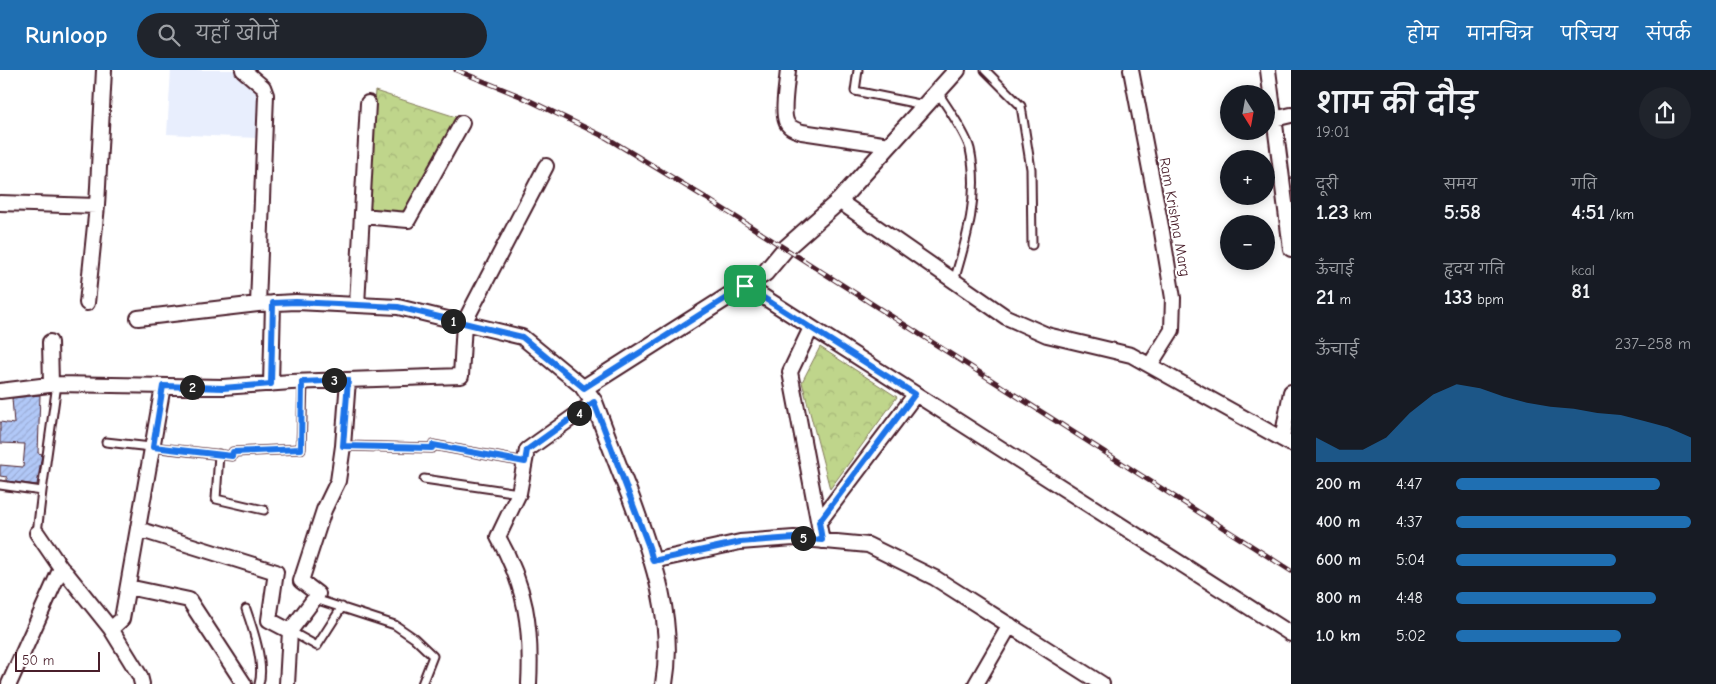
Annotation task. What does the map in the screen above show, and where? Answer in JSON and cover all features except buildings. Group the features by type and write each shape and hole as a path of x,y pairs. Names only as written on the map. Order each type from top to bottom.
{"street":[{"path":"87,303 97,206 104,70"},
{"path":"243,70 263,87 266,96 258,304"},
{"path":"788,70 785,110 786,122 792,129 889,145"},
{"path":"584,388 765,273 786,248 839,201 957,70"},
{"name":"Ram Krishna Marg","path":"1131,70 1173,298 1172,330 1150,366"},
{"path":"1268,70 1270,85"},
{"path":"357,305 368,103"},
{"path":"1275,119 1291,115"},
{"path":"362,216 408,220 462,123"},
{"path":"1275,127 1291,248"},
{"path":"0,391 54,384 223,388 302,382 461,376 464,323 546,166"},
{"path":"839,201 1006,317 1048,335 1131,355 1286,441 1291,392"},
{"path":"0,203 97,206"},
{"path":"745,286 1291,634"},
{"path":"138,318 258,304 296,302 398,307 522,337 584,388 594,402 649,547 661,590 667,630 664,684"},
{"path":"271,384 273,303"},
{"path":"812,328 790,372 822,540"},
{"path":"50,342 54,384"},
{"path":"287,684 290,631 318,594 301,581 324,510 338,481 343,446 348,380"},
{"path":"111,629 122,619 163,386"},
{"path":"819,522 915,394"},
{"path":"529,684 531,650 526,606 511,559 498,537 520,493 527,450 594,402"},
{"path":"138,529 276,572 269,620 290,631"},
{"path":"38,532 61,568 111,629 140,676 142,684"},
{"path":"653,561 740,542 794,538 868,545 935,578 1102,684"},
{"path":"9,684 61,568"},
{"path":"128,587 189,600 244,684"},
{"path":"976,684 1010,625"}],"lane":[{"path":"858,70 855,91 924,105"},
{"path":"985,70 1021,106 1031,169 1032,245"},
{"path":"937,92 970,148 974,192 968,235 954,281"},
{"path":"106,442 232,456 233,452 301,449 302,382"},
{"path":"38,532 54,384"},
{"path":"343,446 432,448 433,445 525,462"},
{"path":"219,454 216,499 264,510"},
{"path":"424,479 520,493"},
{"path":"0,485 42,491"},
{"path":"314,599 395,625 421,644 433,656 422,684"},
{"path":"290,631 317,646 342,607"},
{"path":"246,609 259,656 261,678 258,684"}],"shaded area":[{"path":"171,70 234,70 258,92 257,138 167,134"}],"green space":[{"path":"375,91 456,117 404,213 366,210"},
{"path":"820,347 897,397 830,489 802,382"}],"railway":[{"path":"456,70 520,96 607,138 706,198 1291,571"}],"route":[{"path":"745,286 915,394 819,522 822,540 794,538 740,542 653,561 594,402 527,450 525,462 433,445 432,448 343,446 348,380 302,382 301,449 233,452 232,456 153,447 163,386 223,388 271,384 273,303 296,302 398,307 522,337 584,388 745,286"}]}
